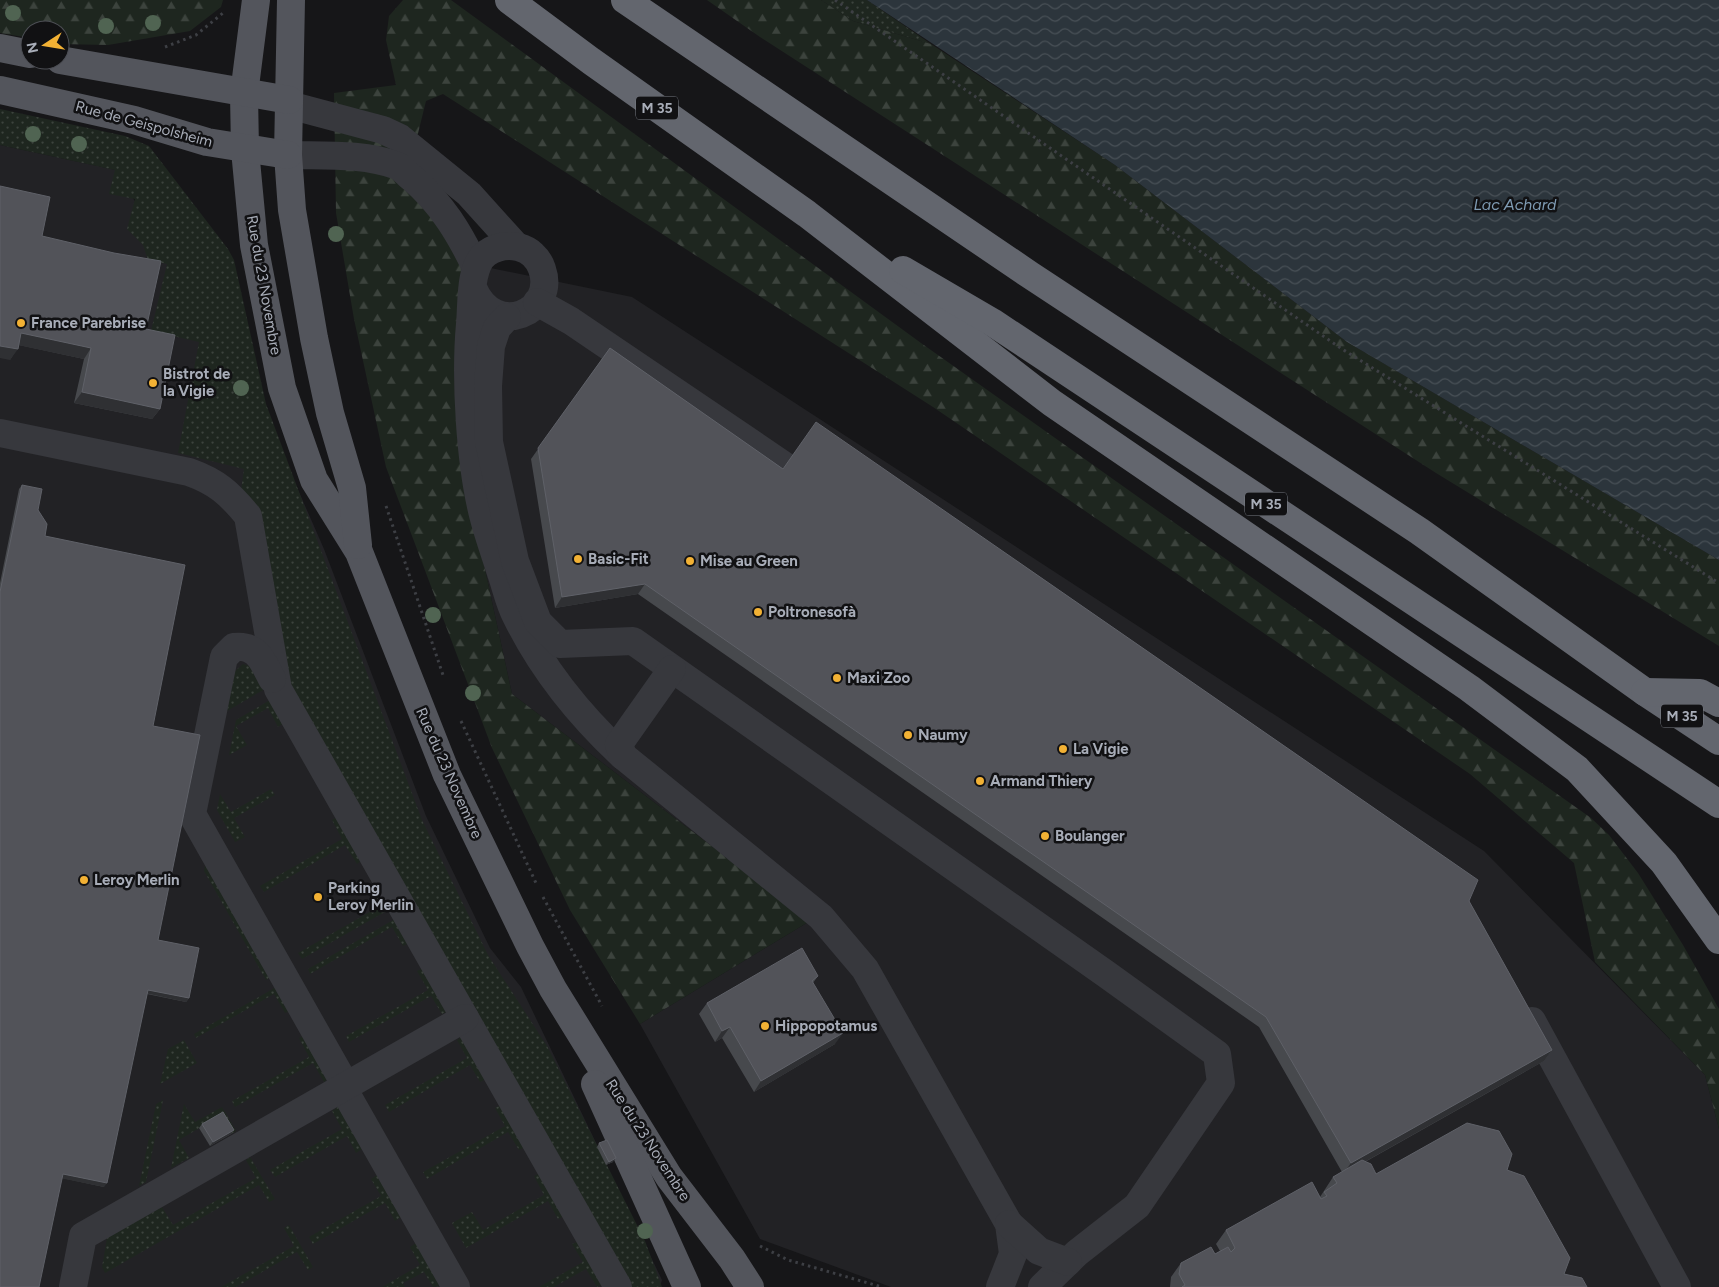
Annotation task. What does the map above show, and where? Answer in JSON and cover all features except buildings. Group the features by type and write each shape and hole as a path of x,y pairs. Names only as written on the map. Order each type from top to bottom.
{"highway":[{"name":"M 35","path":"510,0 591,61 807,214 992,322 1719,804"},
{"name":"M 35","path":"625,0 1030,275 1419,531 1645,692 1719,741"},
{"path":"807,214 1052,404 1470,688 1577,770 1664,863 1719,940"},
{"path":"1645,692 1700,693 1719,704"}],"main road":[{"name":"Rue du 23 Novembre","path":"291,0 288,155 292,210 310,320 330,413 352,488 359,552"},
{"name":"Rue du 23 Novembre","path":"254,7 244,94 245,150 254,245 282,388 314,480 359,552 447,775 530,946 553,989 669,1177 732,1259 750,1287"},
{"path":"0,48 20,52"},
{"path":"70,62 289,102"},
{"name":"Rue de Geispolsheim","path":"0,90 83,107 206,142 245,150 288,155"},
{"name":"Rue du 23 Novembre","path":"553,989 686,1287"}],"lane":[{"path":"289,102 400,138 469,194 516,246"},
{"path":"288,155 359,157 399,167 422,186 447,214 462,238 475,278 485,308 495,314 506,317 518,316 529,311 538,302 543,292 545,280 542,268 536,258 528,250 504,245 483,255 475,278 468,346 473,453 483,515 515,614 542,661 578,709 623,756 820,918 865,969 1009,1224 1039,1251 1068,1262"},
{"path":"538,302 571,321 785,466"},
{"path":"506,317 497,328 490,346 488,386 489,442 515,561 538,622 560,644 633,641 1217,1054 1221,1083 1137,1206 1068,1262 1042,1287"},
{"path":"0,433 189,472 211,480 231,494 248,516 278,689"},
{"path":"456,1287 192,814 224,657 234,647 249,647 256,651 618,1287"},
{"path":"623,756 620,744 672,669"},
{"path":"1519,997 1677,1287"},
{"path":"72,1287 83,1236 465,1018"},
{"path":"1000,1287 1013,1254 1009,1224"}],"path":[{"path":"835,0 1342,349 1719,584"},
{"path":"159,48 178,43 196,35 224,11 254,7"},
{"path":"385,504 445,681"},
{"path":"459,717 537,886"},
{"path":"542,895 606,1015"},
{"path":"755,1243 788,1260 882,1287"}],"shaded area":[{"path":"0,145 116,170 270,426 324,549 426,816 490,948 521,987 662,1280 660,1287 0,1287"},
{"path":"461,262 632,297 1484,851 1705,1075 1719,1129 1719,1287 891,1287 760,1239 640,1024 810,921 512,694 460,454"}],"green space":[{"path":"0,0 223,0 221,7 190,31 108,45 70,44 70,20 20,20 20,36 0,33"},
{"path":"403,0 451,0 921,343 1591,818 1609,835 1638,873 1683,945 1719,1009 1719,1129 1705,1075 1595,962 1574,863 1470,774 933,407 443,94 426,101 405,186 446,223 461,262 460,454 512,694 810,921 640,1024 570,910 492,748 386,467 354,319 336,213 334,93 396,85 386,40 389,16"},
{"path":"707,0 821,0 853,21 931,44 1115,165 1347,342 1719,560 1719,646 1436,473 760,37"},
{"path":"821,0 867,0 931,44 853,21"},
{"path":"0,109 125,136 149,146 228,249 234,260 266,404 422,820 488,955 547,1046 645,1241 662,1287 631,1287 291,688 241,491 244,469 178,453 199,342 151,331 167,264 148,260 143,245 127,229 135,199 109,194 115,170 0,145"},
{"path":"243,664 252,667 265,689 227,711 235,671"},
{"path":"270,700 284,723 278,727 268,708 236,726 247,745 229,755 236,720"},
{"path":"271,789 275,795 234,818 245,837 235,842 217,810 220,794 231,812"},
{"path":"337,817 362,860 357,864 345,845 264,892 260,886 342,839 332,820"},
{"path":"206,861 272,976 266,980 204,871"},
{"path":"376,885 390,909 302,959 298,953 380,906 370,888"},
{"path":"395,919 409,943 403,946 392,927 310,974 308,969"},
{"path":"423,968 448,1011 442,1014 431,996 349,1042 346,1036 428,990 417,971"},
{"path":"278,986 291,1010 285,1013 274,994 196,1038 194,1034"},
{"path":"305,1035 330,1078 324,1082 313,1063 235,1107 232,1101 309,1057 299,1038"},
{"path":"462,1037 486,1079 480,1082 470,1065 389,1112 385,1105 467,1058 457,1040"},
{"path":"184,1040 197,1063 160,1084 168,1049"},
{"path":"163,1100 146,1182 139,1186 156,1104"},
{"path":"184,1104 195,1122 222,1107 236,1131 231,1134 220,1116 179,1140 189,1158 171,1168"},
{"path":"501,1105 525,1147 519,1150 508,1132 427,1179 423,1172 505,1126 495,1108"},
{"path":"338,1107 362,1149 356,1153 347,1136 275,1177 270,1170 342,1129 332,1111"},
{"path":"250,1157 275,1199 269,1202 259,1185 105,1273 102,1267 107,1238 162,1207 173,1225 256,1178 246,1160"},
{"path":"540,1173 564,1216 558,1219 548,1201 466,1248 452,1223 472,1212 483,1230 544,1195 534,1176"},
{"path":"377,1175 401,1217 395,1221 385,1203 313,1244 309,1237 381,1196 371,1179"},
{"path":"289,1225 313,1267 308,1270 297,1252 236,1287 221,1287 294,1246 284,1228"},
{"path":"579,1241 603,1284 597,1287 586,1269 554,1287 539,1287 583,1262 572,1244"},
{"path":"416,1243 440,1286 433,1287 424,1272 403,1283 405,1287 382,1287 420,1265 410,1247"}],"water":[{"name":"Lac Achard","path":"867,0 1719,0 1719,560 1347,342 1115,165"}],"place":[{"name":"France Parebrise","path":"21,323"},
{"name":"Bistrot de la Vigie","path":"153,383"},
{"name":"Basic-Fit","path":"578,559"},
{"name":"Mise au Green","path":"690,561"},
{"name":"Poltronesofà","path":"758,612"},
{"name":"Maxi Zoo","path":"837,678"},
{"name":"Naumy","path":"908,735"},
{"name":"La Vigie","path":"1063,749"},
{"name":"Armand Thiery","path":"980,781"},
{"name":"Boulanger","path":"1045,836"},
{"name":"Leroy Merlin","path":"84,880"},
{"name":"Parking Leroy Merlin","path":"318,897"},
{"name":"Hippopotamus","path":"765,1026"}]}
